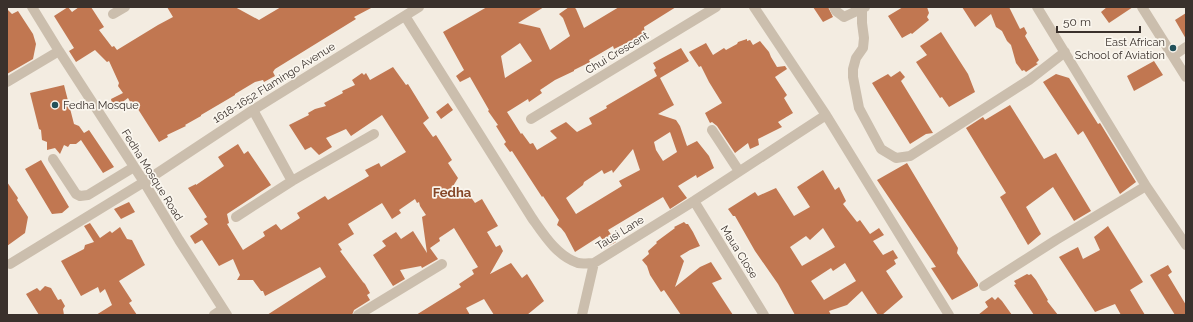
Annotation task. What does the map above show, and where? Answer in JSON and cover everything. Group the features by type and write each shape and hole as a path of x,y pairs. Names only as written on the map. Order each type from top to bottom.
{"street":[{"name":"Fedha Mosque Road","path":"32,7 144,182 221,313"},
{"path":"113,14 125,7"},
{"name":"1618-1652 Flamingo Avenue","path":"10,264 144,182 253,110 419,7"},
{"name":"Chui Crescent","path":"531,119 716,7"},
{"path":"754,7 826,115 950,315"},
{"path":"834,7 836,11 844,17 864,8 863,48 856,58 853,69 853,77 859,108 881,149 896,158 910,156 1029,80 1065,52"},
{"path":"1037,7 1146,186 1186,245"},
{"path":"1142,7 1186,77"},
{"name":"Tausi Lane","path":"405,16 532,218 551,244 566,256 579,263 594,263 694,201 826,115"},
{"path":"1173,56 1186,47"},
{"path":"7,82 59,51"},
{"path":"253,110 292,181"},
{"path":"712,130 739,171"},
{"path":"236,217 292,181 374,134"},
{"path":"53,159 76,194 80,196 88,195 134,167"},
{"path":"984,286 1056,240 1146,186"},
{"name":"Maua Close","path":"694,201 764,315"},
{"path":"582,315 594,263"},
{"path":"362,314 442,264"}],"building":[{"path":"68,7 72,12 79,7 91,7 104,27 99,30 112,47 114,46 117,50 173,17 167,7 235,7 259,20 281,7 373,7 354,17 356,19 275,69 273,72 275,76 264,82 263,80 255,82 185,125 186,126 167,135 168,137 159,142 136,106 133,107 128,98 113,109 111,99 123,93 118,86 119,83 109,61 107,62 95,50 76,62 69,51 74,48 54,16"},
{"path":"487,7 544,7 518,23 540,28 550,50 570,36 563,18 559,14 569,7 574,7 576,9 584,28 619,7 676,7 644,27 645,34 614,49 613,46 589,60 590,62 555,80 540,90 542,93 529,102 528,99 507,112 521,134 522,133 530,144 533,143 537,150 557,138 550,131 566,122 577,132 592,124 589,118 607,108 606,106 657,76 654,70 656,68 653,63 681,48 689,61 660,78 674,105 658,114 676,120 680,126 687,146 697,141 709,156 714,168 697,178 696,175 678,186 687,198 670,209 663,197 608,230 616,242 607,247 600,236 575,252 565,233 557,225 559,220 512,151 510,152 504,144 506,142 496,126 498,125 488,111 489,110 470,77 460,82 456,76 464,70 443,32","holes":["520,43 532,61 505,78 501,56","670,132 677,152 663,161 656,150 654,142","633,149 640,170 619,181 622,186 576,214 566,198 583,185 584,182 602,170 604,174 612,170 613,173"]},
{"path":"813,7 828,7 833,17 823,22"},
{"path":"903,7 927,7 929,13 927,17 929,20 912,34 911,33 902,38 888,16"},
{"path":"962,7 1009,7 1020,29 1024,27 1027,33 1025,36 1039,60 1036,63 1038,64 1026,72 1024,70 1022,71 1016,63 1011,45 1007,41 1002,31 996,27 991,14 975,27"},
{"path":"1107,7 1133,7 1109,23 1101,12"},
{"path":"7,9 12,14 18,11 33,34 36,44 33,59 7,74"},
{"path":"1186,13 1186,39 1175,20"},
{"path":"941,32 968,74 975,92 949,107 942,97 940,98 916,62 927,55 920,46"},
{"path":"747,39 747,41 750,40 753,45 760,41 769,52 777,67 785,66 787,69 775,77 787,95 784,98 793,113 778,122 782,127 758,139 759,145 750,149 748,143 735,153 717,126 712,122 710,123 705,113 722,103 701,66 699,67 689,52 706,43 713,55 724,48 726,50 738,42"},
{"path":"1154,61 1163,75 1134,91 1127,76"},
{"path":"393,67 406,85 408,84 429,118 423,123 433,137 436,135 452,160 448,163 458,178 447,196 465,189 475,203 482,199 498,226 487,232 496,247 500,245 503,251 490,274 511,263 522,278 527,274 544,301 527,315 494,315 484,299 466,308 470,315 416,315 461,287 459,284 474,274 472,270 478,267 454,228 439,238 440,241 430,248 438,259 422,268 421,266 400,270 405,279 393,286 373,255 386,246 382,241 396,232 401,239 413,231 427,253 422,217 426,215 419,202 417,203 415,199 399,210 401,213 392,219 382,203 348,224 354,234 338,244 342,250 340,251 370,293 367,295 370,300 354,310 352,315 267,315 326,277 320,267 265,296 263,291 261,291 253,280 237,280 240,275 233,259 219,266 202,240 195,244 190,236 208,224 204,219 207,217 188,188 196,185 224,166 218,157 238,144 244,154 248,151 271,185 227,214 229,223 227,224 243,250 265,236 263,232 276,224 281,230 300,218 297,213 325,196 328,200 369,176 365,170 379,163 381,167 406,152 382,115 351,136 346,129 326,138 332,147 319,155 311,147 305,150 289,125 309,115 308,113 315,109 326,106 324,103 343,93 342,91 355,85 352,80 362,73 364,75 366,73 370,80"},
{"path":"900,71 905,77 901,81 933,133 926,134 910,144 872,83 888,74 891,77"},
{"path":"1056,74 1069,78 1098,124 1100,123 1136,182 1120,194 1083,131 1078,135 1043,82"},
{"path":"64,85 74,124 79,126 84,133 89,130 114,167 103,173 81,140 76,144 70,144 68,147 64,145 60,154 55,148 47,150 47,142 42,140 41,130 39,129 30,93"},
{"path":"448,103 453,110 441,119 436,112"},
{"path":"1010,105 1044,159 1056,153 1091,211 1074,221 1053,187 1026,207 1041,234 1028,245 1000,197 1006,193 966,128 983,117 985,120"},
{"path":"41,160 69,207 62,213 52,214 25,169"},
{"path":"907,163 958,248 957,253 978,284 978,286 952,300 931,268 936,267 877,180"},
{"path":"823,170 835,190 839,187 846,201 843,204 857,222 860,220 870,234 879,228 884,235 873,241 883,255 893,250 898,258 894,260 896,264 886,271 903,297 882,315 878,315 862,291 847,305 829,311 831,315 795,315 778,284 755,251 735,216 733,216 728,209 755,192 758,196 776,188 794,216 810,207 797,187","holes":["823,228 835,247 802,266 790,247 806,236 810,240","845,263 856,281 824,300 811,281 831,268 833,271"]},
{"path":"7,182 18,198 17,200 28,217 25,233 7,246"},
{"path":"129,202 135,212 121,219 114,209"},
{"path":"684,222 688,224 700,246 680,256 684,261 675,287 700,267 711,262 722,279 712,283 733,315 681,315 664,290 661,292 650,275 647,266 642,260 649,254 648,251 657,243 656,242 675,228 674,227"},
{"path":"90,223 100,238 110,231 112,233 120,227 127,239 132,240 145,265 119,281 132,301 129,303 137,315 96,315 112,305 105,289 100,293 98,287 81,296 61,261 84,249 85,245 94,242 84,226"},
{"path":"1108,226 1143,282 1130,290 1145,315 1121,315 1115,304 1095,312 1059,257 1078,247 1083,259 1100,250 1094,237"},
{"path":"1168,265 1172,272 1168,275 1186,305 1186,315 1175,315 1150,275"},
{"path":"1027,274 1031,274 1036,280 1048,300 1047,301 1058,315 1034,315 1014,285 1016,284 1014,281"},
{"path":"45,286 51,288 58,300 61,299 65,306 63,309 64,315 39,315 26,294 37,288 40,291"},
{"path":"992,297 995,300 998,297 1012,315 978,315 988,307 985,302"}],"place":[{"name":"East African School of Aviation","path":"1173,48"},
{"name":"Fedha Mosque","path":"55,105"}],"district":[{"name":"Fedha","path":"452,192"}]}
